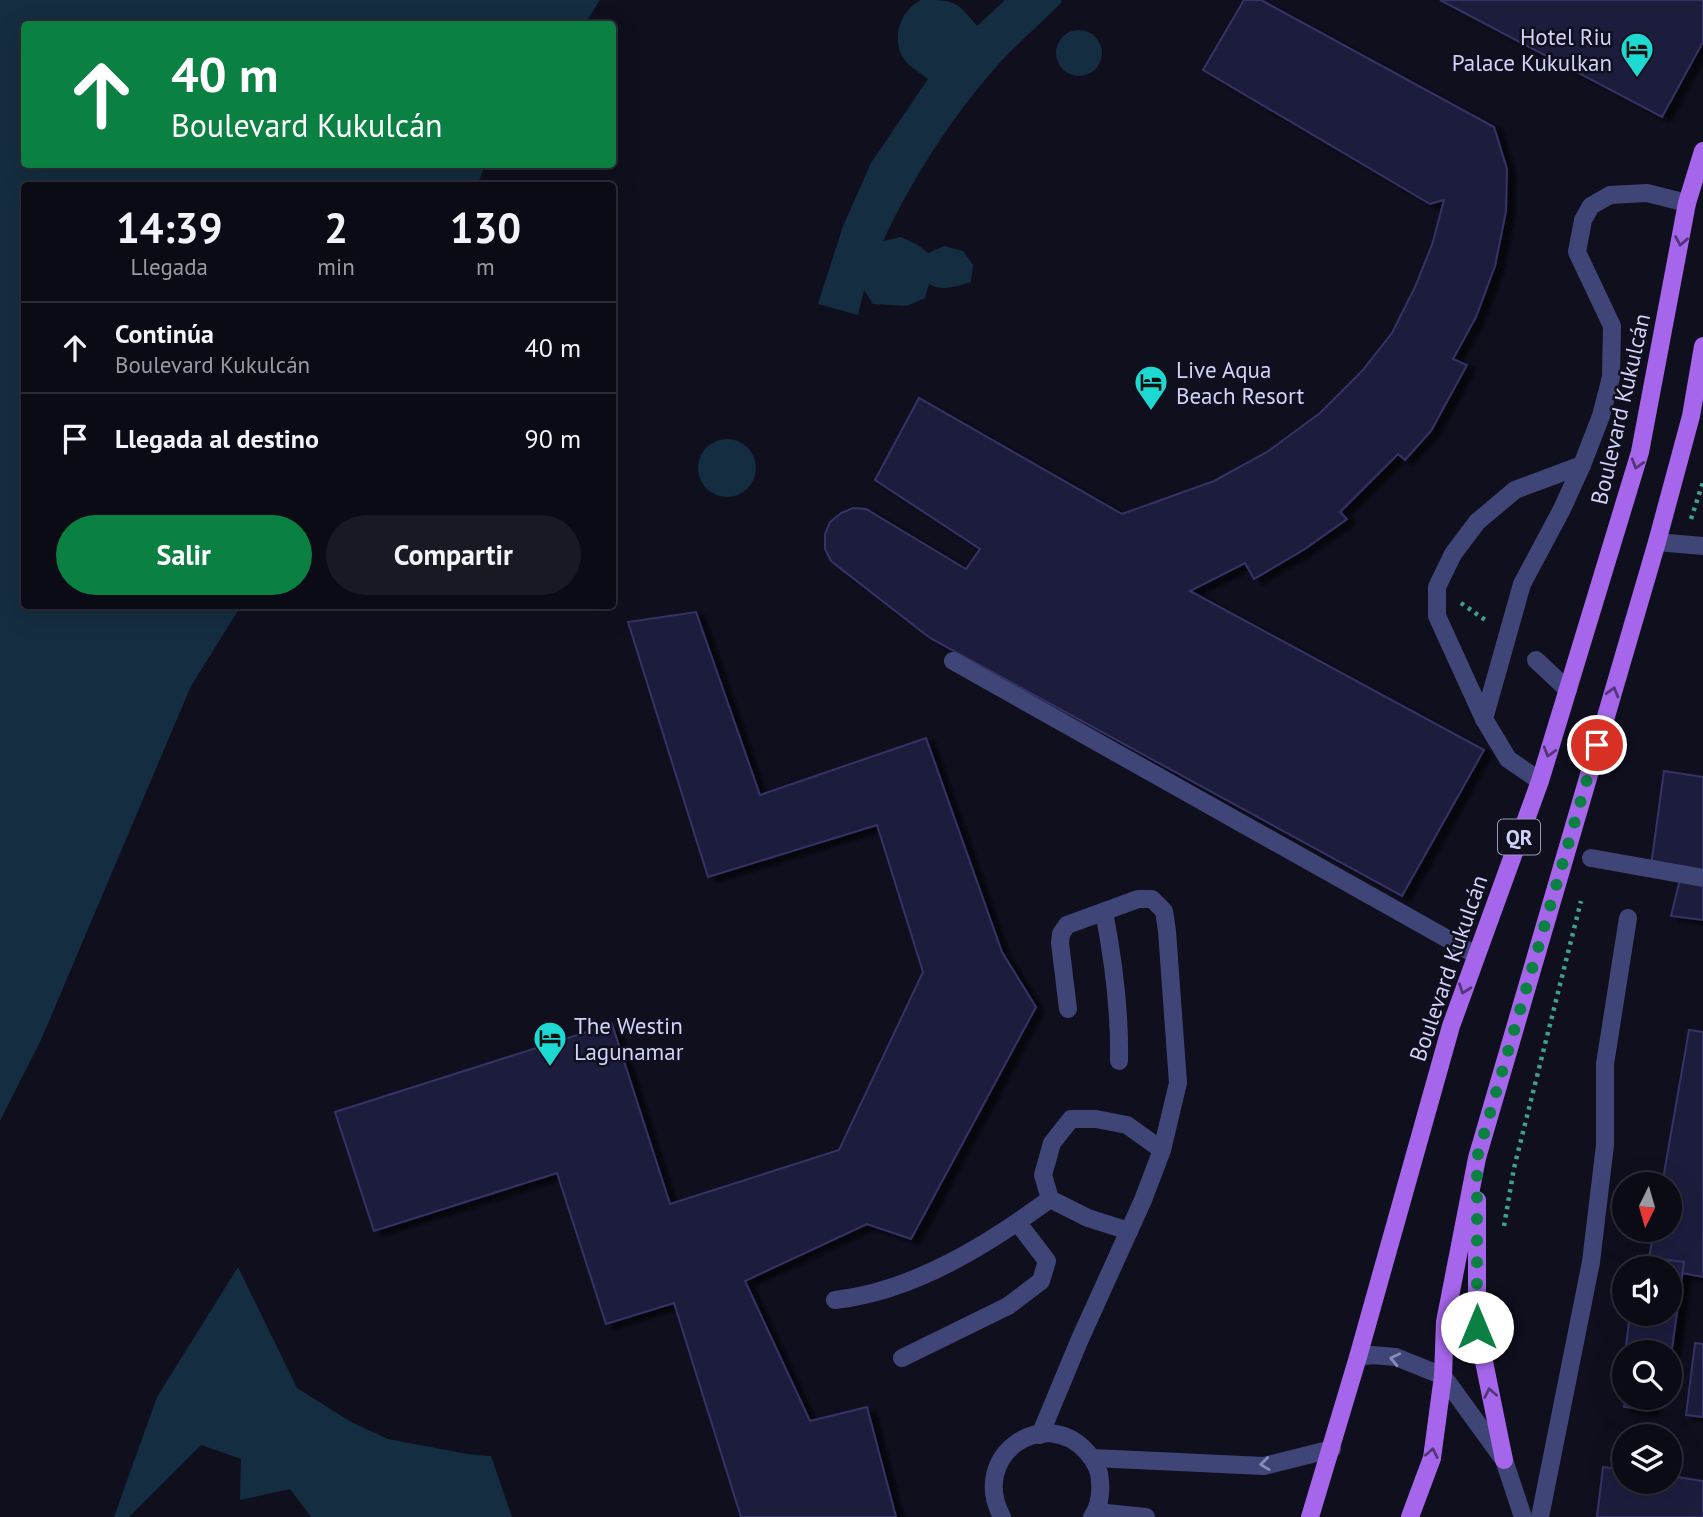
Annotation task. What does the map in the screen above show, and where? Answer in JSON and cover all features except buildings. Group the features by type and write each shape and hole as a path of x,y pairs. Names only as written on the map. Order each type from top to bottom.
{"main road":[{"name":"Boulevard Kukulcán","path":"1310,1517 1332,1449 1451,1026 1540,781 1640,452 1687,203 1703,151"},
{"name":"QR","path":"1410,1517 1432,1458 1443,1376 1445,1322 1477,1158 1697,411 1703,346"},
{"path":"1477,1158 1477,1327 1504,1460"}],"street":[{"path":"1483,719 1522,584 1582,465 1601,415 1611,377 1612,326 1577,251 1583,220 1591,206 1610,195 1647,194 1687,203"},
{"path":"1540,781 1508,759 1483,719 1437,616 1437,587 1453,554 1477,522 1515,490 1582,465"},
{"path":"1657,542 1703,547"},
{"path":"1536,660 1568,690"},
{"path":"953,662 1476,955"},
{"path":"1591,858 1703,878"},
{"path":"1040,1435 1162,1150 1178,1083 1164,911 1152,899 1138,899 1067,925 1061,934 1068,1009"},
{"path":"1104,912 1119,1013 1119,1061"},
{"path":"1540,1517 1591,1262 1605,1145 1605,1064 1628,918"},
{"path":"1129,1231 1088,1218 1050,1199 1043,1175 1052,1143 1071,1119 1096,1119 1127,1125 1162,1150"},
{"path":"835,1300 864,1297 928,1274 1018,1223 1050,1199"},
{"path":"902,1358 1008,1306 1041,1281 1047,1261 1018,1223"},
{"path":"1358,1357 1396,1357 1443,1376 1504,1460 1523,1517"},
{"path":"1002,1517 992,1488 995,1472 1002,1457 1014,1444 1030,1436 1040,1435 1063,1436 1080,1444 1093,1458 1100,1476 1101,1494 1094,1515 1146,1517"},
{"path":"1093,1458 1264,1466 1332,1449"}],"path":[{"path":"1683,544 1703,482"},
{"path":"1437,587 1507,635"},
{"path":"1502,1234 1514,1168 1581,898"}],"water":[{"path":"0,0 600,0 587,21 21,21 21,168 484,168 479,182 21,182 21,609 239,609 191,686 41,1040 0,1121"},
{"path":"921,0 954,3 977,26 1005,0 1062,2 1004,58 952,122 908,192 883,241 901,237 928,253 944,246 963,251 973,265 971,282 944,288 929,284 925,298 907,306 873,304 864,290 858,315 818,304 843,226 871,163 928,79 905,60 898,44 901,22 909,9"},
{"path":"1079,30 1088,31 1095,37 1101,44 1101,62 1095,69 1088,75 1079,76 1070,75 1063,69 1057,62 1056,53 1057,44 1063,37 1070,31"},
{"path":"721,439 733,439 748,447 756,462 756,474 748,489 733,497 721,497 706,489 698,474 698,462 706,447"},
{"path":"238,1267 297,1388 351,1422 388,1439 491,1456 512,1517 311,1517 290,1489 240,1500 241,1459 201,1445 129,1517 114,1517 157,1397"}],"place":[{"name":"Hotel Riu Palace Kukulkan","path":"1637,79"},
{"name":"Live Aqua Beach Resort","path":"1151,412"},
{"name":"The Westin Lagunamar","path":"550,1068"}],"route":[{"path":"1477,1327 1477,1158 1597,745"}]}
